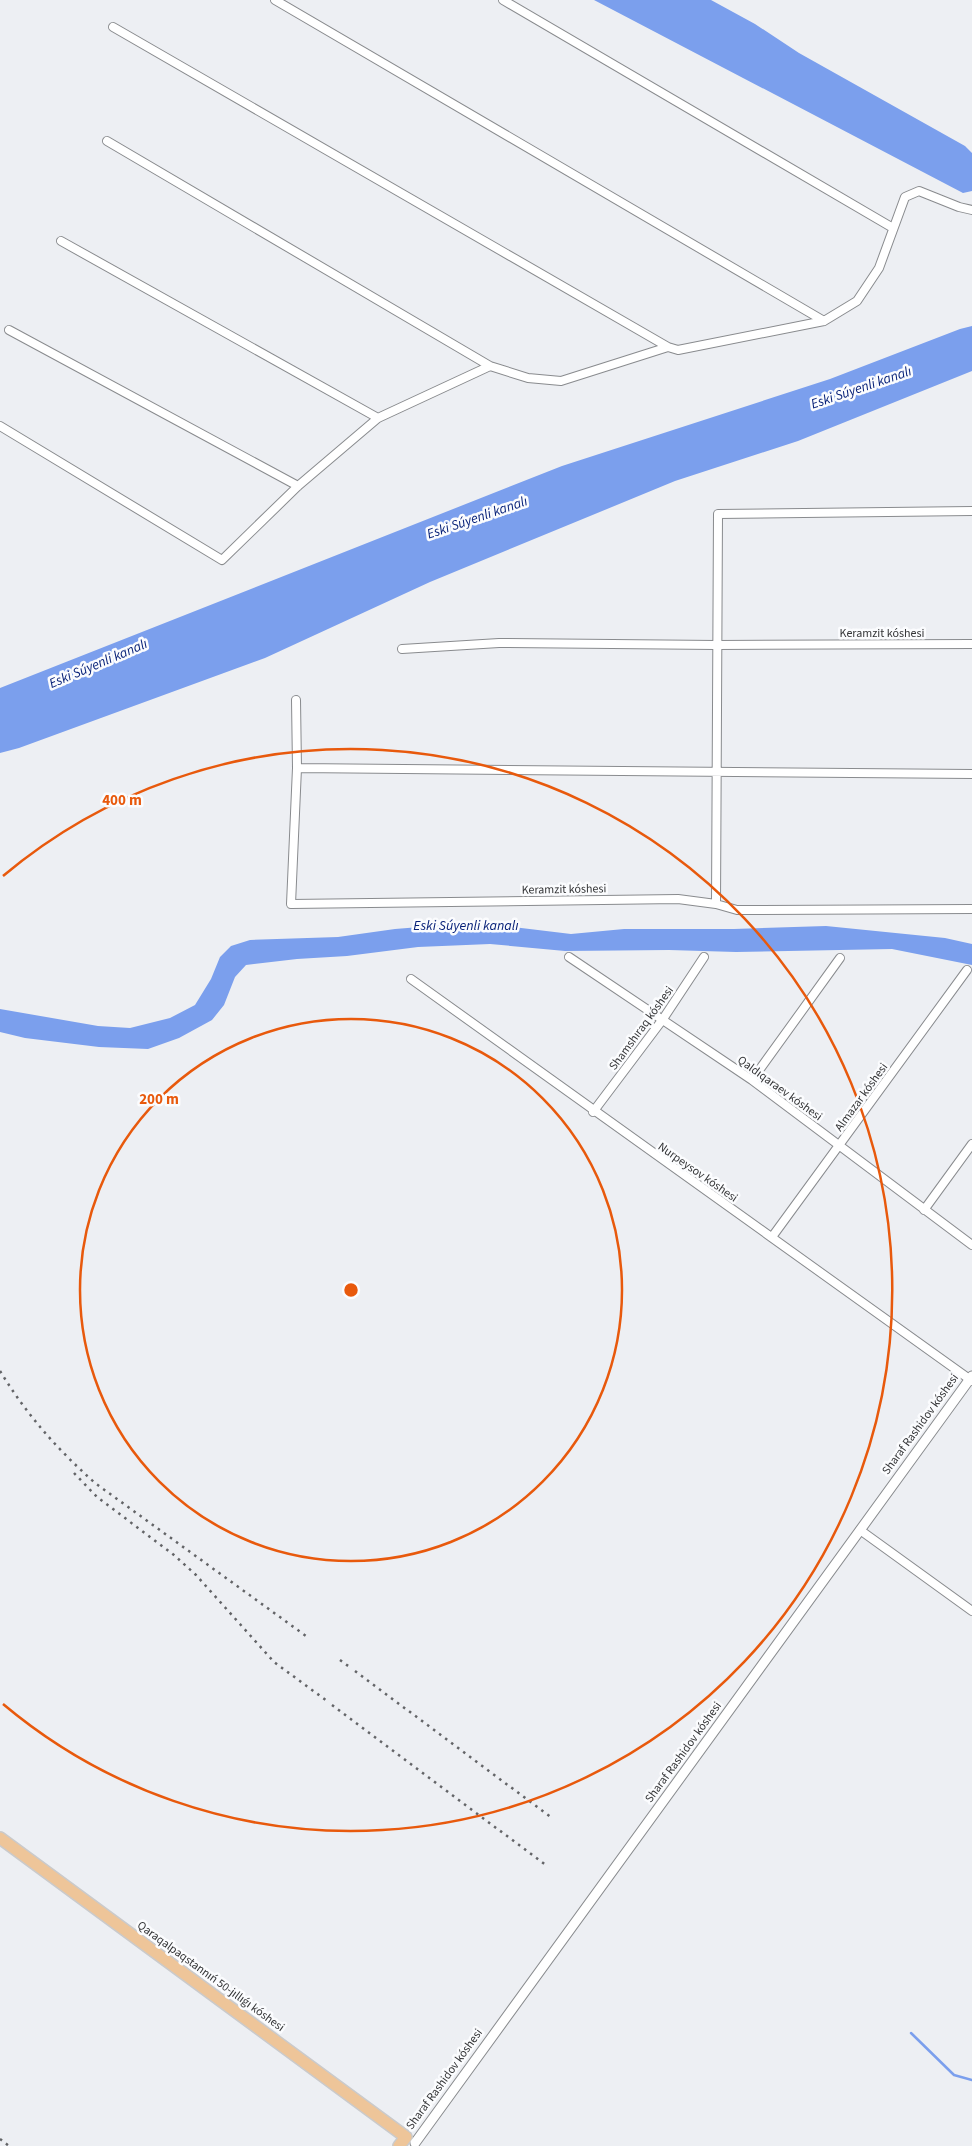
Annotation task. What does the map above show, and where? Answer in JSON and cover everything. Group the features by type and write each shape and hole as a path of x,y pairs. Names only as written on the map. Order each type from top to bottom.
{"main road":[{"name":"Qaraqalpaqstannıń 50-jıllıǵı kóshesi","path":"0,1838 410,2143"}],"street":[{"path":"275,0 824,321"},
{"path":"503,0 893,228"},
{"path":"113,28 668,347 678,350 824,321 857,301 879,268 905,197 920,191 959,207 972,210"},
{"path":"107,141 490,366 528,378 562,381 668,347"},
{"path":"61,241 378,418"},
{"path":"9,330 298,486"},
{"path":"0,426 222,560 298,486 378,418 490,366"},
{"path":"716,904 718,514 972,511"},
{"name":"Keramzit kóshesi","path":"402,649 499,643 716,645 972,644"},
{"name":"Keramzit kóshesi","path":"296,700 297,768 291,904 678,899 716,904 737,910 972,909"},
{"path":"297,768 972,774"},
{"name":"Qaldıqaraev kóshesi","path":"569,956 752,1080 972,1245"},
{"name":"Shamshıraq kóshesi","path":"593,1112 663,1019 704,956"},
{"path":"752,1080 840,958"},
{"name":"Almazar kóshesi","path":"772,1237 967,970"},
{"name":"Nurpeysov kóshesi","path":"411,979 593,1112 971,1379"},
{"path":"924,1210 972,1144"},
{"name":"Sharaf Rashidov kóshesi","path":"410,2143 971,1379"},
{"path":"860,1530 972,1611"}],"water":[{"path":"594,0 711,0 755,24 799,53 965,146 972,153 972,191 963,193"},
{"name":"Eski Súyenli kanalı","path":"972,326 972,371 798,441 675,481 430,582 265,658 19,748 0,753 0,688 562,466 830,379"},
{"name":"Eski Súyenli kanalı","path":"457,924 513,927 571,934 624,929 734,929 826,926 945,938 972,944 972,965 892,949 736,952 669,950 565,951 490,944 418,947 347,956 246,965 235,977 224,1005 212,1020 179,1038 148,1049 99,1047 25,1038 0,1032 0,1009 98,1026 130,1028 170,1018 195,1005 211,979 220,957 231,946 250,940 338,937 395,929"}],"waterway":[{"path":"911,2033 954,2075 972,2080"}],"railway":[{"path":"0,1371 43,1430 95,1483 306,1636"},
{"path":"74,1473 97,1497 174,1555 196,1575 274,1662 327,1701"},
{"path":"340,1660 351,1668"},
{"path":"355,1671 552,1818"},
{"path":"332,1705 547,1866"},
{"path":"0,2139 9,2146"}]}
